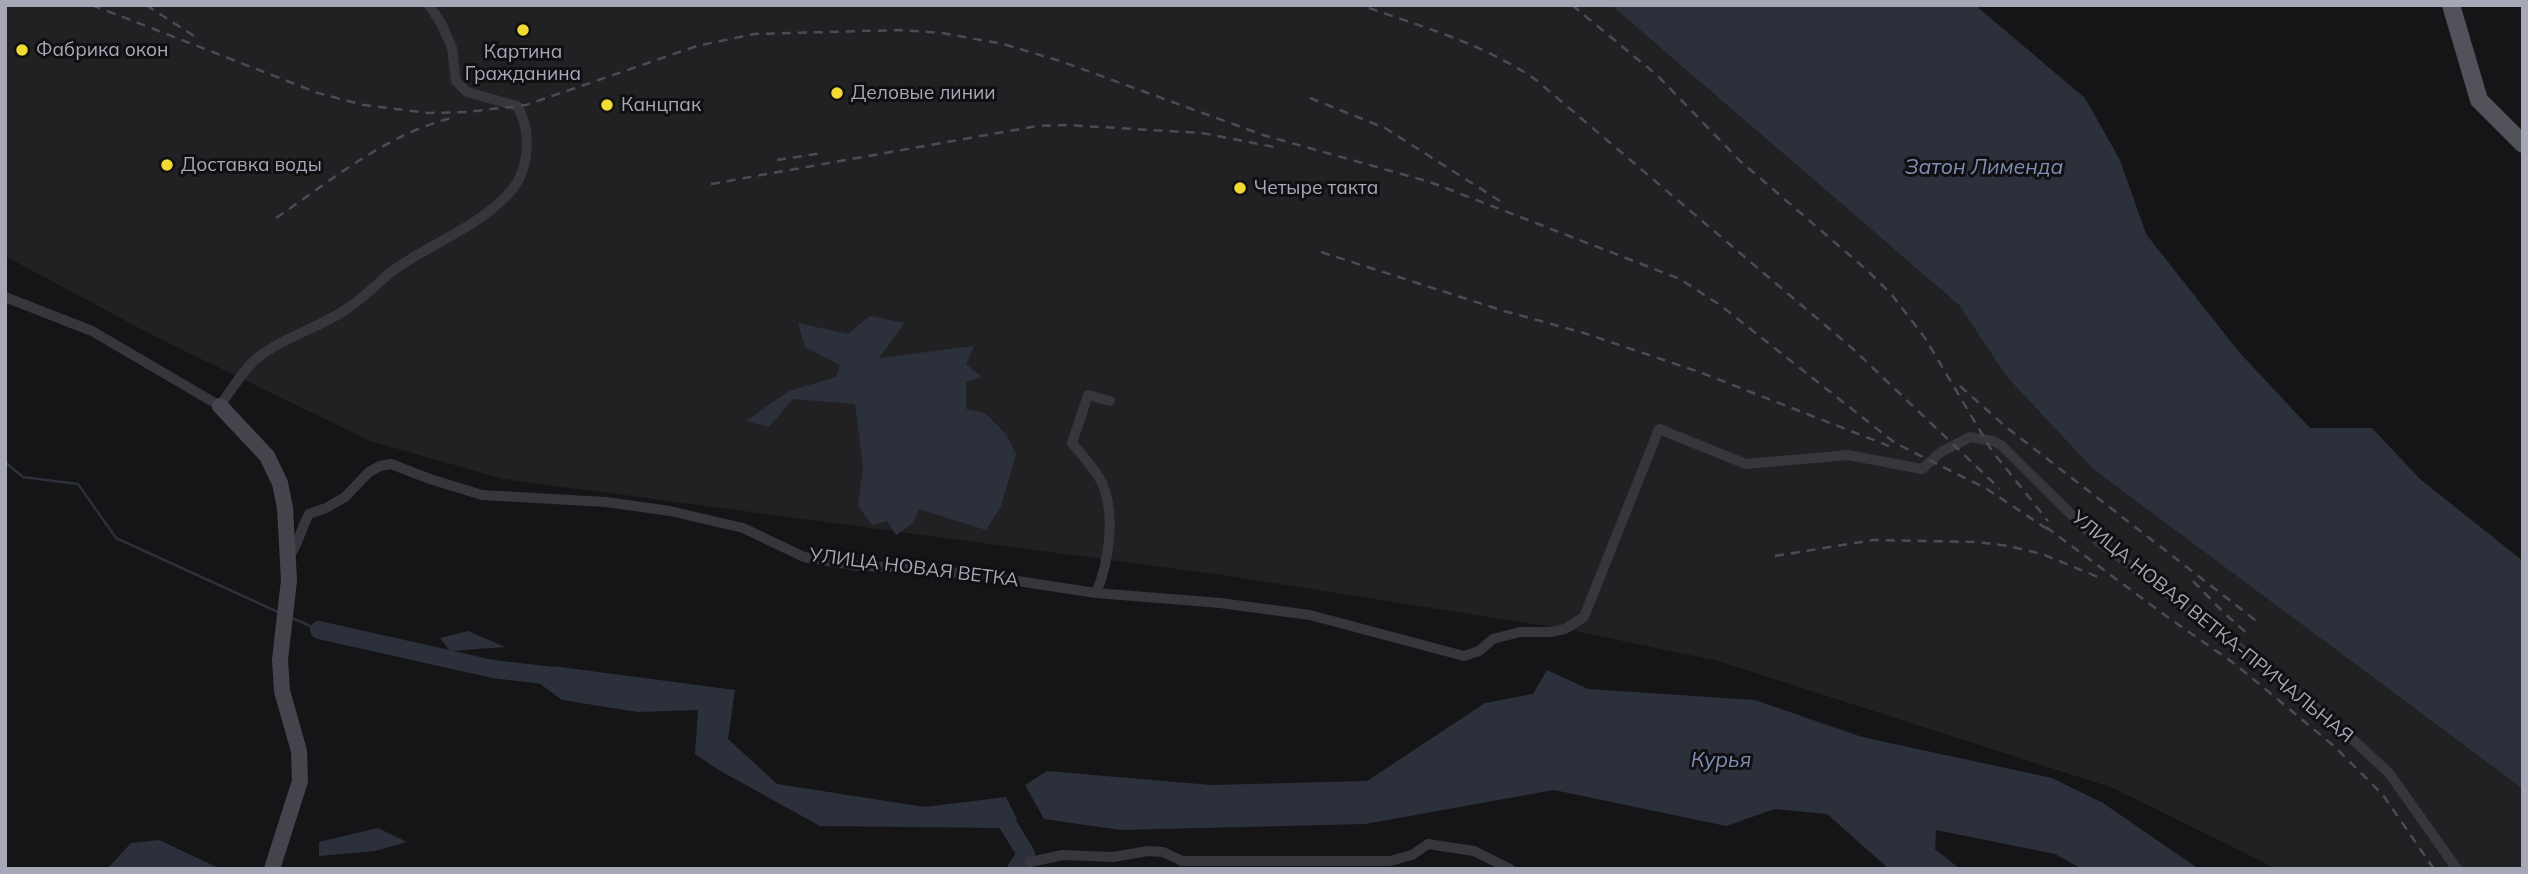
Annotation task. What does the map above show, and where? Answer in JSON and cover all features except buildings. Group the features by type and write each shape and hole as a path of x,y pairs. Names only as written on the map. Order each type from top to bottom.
{"main road":[{"path":"2451,5 2479,100 2523,144"}],"street":[{"path":"220,406 256,360 287,339 345,311 395,269 485,214 512,190 522,168 528,142 521,113 517,106 467,92 456,81 452,48 429,5"},
{"path":"5,297 92,331 220,406 267,456 280,483 285,508 289,580 280,660 282,691 299,751 300,781 272,869"},
{"path":"1096,593 1108,552 1110,519 1102,484 1072,443 1088,395 1110,401"},
{"name":"УЛИЦА НОВАЯ ВЕТКА","path":"288,559 295,549 309,514 345,497 369,472 391,464 482,495 606,502 670,511 743,528 804,557 859,566 978,575 1096,593 1220,603 1310,615 1464,656 1479,651 1493,639 1520,632 1565,629 1584,617 1659,429"},
{"name":"УЛИЦА НОВАЯ ВЕТКА-ПРИЧАЛЬНАЯ","path":"1659,429 1746,464 1848,455 1922,468 1941,452 1970,437 1993,441 2008,452 2099,542 2337,725 2389,774 2457,869"},
{"path":"1030,862 1063,855 1091,863 1147,851 1163,852 1183,865 1392,865 1428,844 1474,851 1510,869"}],"shaded area":[{"path":"5,5 1611,5 1959,305 2006,376 2093,469 2523,789 2523,869 2277,869 2113,788 1718,661 1565,629 1222,575 504,479 370,441 152,335 5,256"}],"water":[{"name":"Затон Лименда","path":"1611,5 1975,5 2085,98 2120,160 2146,234 2239,352 2310,428 2372,428 2420,479 2523,561 2523,789 2093,469 2006,376 1959,305"},
{"path":"870,316 905,323 879,358 974,346 966,364 982,377 966,382 966,409 985,413 1006,434 1016,454 1001,506 986,530 919,509 913,523 896,535 887,521 872,525 858,506 863,466 855,404 793,399 769,427 746,421 789,391 836,377 840,365 805,347 798,323 848,334"},
{"path":"468,631 505,647 450,651 440,638"},
{"path":"553,666 735,690 728,739 777,784 925,807 1006,797 1017,819 999,828 820,826 695,754 698,710 638,712 562,700 539,683"},
{"name":"Курья","path":"1547,670 1588,689 1755,700 1862,737 2052,778 2103,803 2199,869 2082,869 2055,854 1936,830 1935,849 1960,869 1889,869 1827,814 1775,809 1726,826 1554,790 1365,824 1121,830 1044,819 1025,785 1047,771 1211,785 1367,781 1485,703 1533,694"},
{"path":"378,828 407,842 375,851 319,856 319,842"},
{"path":"159,840 221,869 107,869 131,843"}],"waterway":[{"path":"5,462 23,477 78,484 116,538 278,612"},
{"path":"290,617 319,630"},
{"path":"319,630 493,669 570,678"},
{"path":"987,818 1004,818 1026,854 1016,869"}],"railway":[{"path":"92,5 318,93 364,105 428,113 467,112 526,105 697,46 754,34 901,30 942,33 1003,44 1060,61 1263,135 1430,182 1680,279 1720,305 1895,443 1987,489 2053,533"},
{"path":"146,5 194,36"},
{"path":"1572,5 1658,76 1739,160 1868,271 1892,295 1925,338 1992,451 2048,521"},
{"path":"1369,8 1476,47 1536,80 1852,348 2000,489"},
{"path":"1310,98 1385,128 1500,201"},
{"path":"276,218 381,147 404,135 451,118"},
{"path":"711,184 1037,126 1066,125 1202,133 1274,147"},
{"path":"777,160 822,153"},
{"path":"1321,252 1504,311 1584,333 1702,373 1889,446"},
{"path":"1960,386 2006,427 2259,623"},
{"path":"2046,527 2235,664 2334,746 2383,795 2434,869"},
{"path":"1775,556 1873,540 1977,542 2042,554 2103,579"},
{"path":"2193,581 2250,636"}],"place":[{"name":"Картина Гражданина","path":"523,30"},
{"name":"Фабрика окон","path":"22,50"},
{"name":"Деловые линии","path":"837,93"},
{"name":"Канцпак","path":"607,105"},
{"name":"Доставка воды","path":"167,165"},
{"name":"Четыре такта","path":"1240,188"}]}
